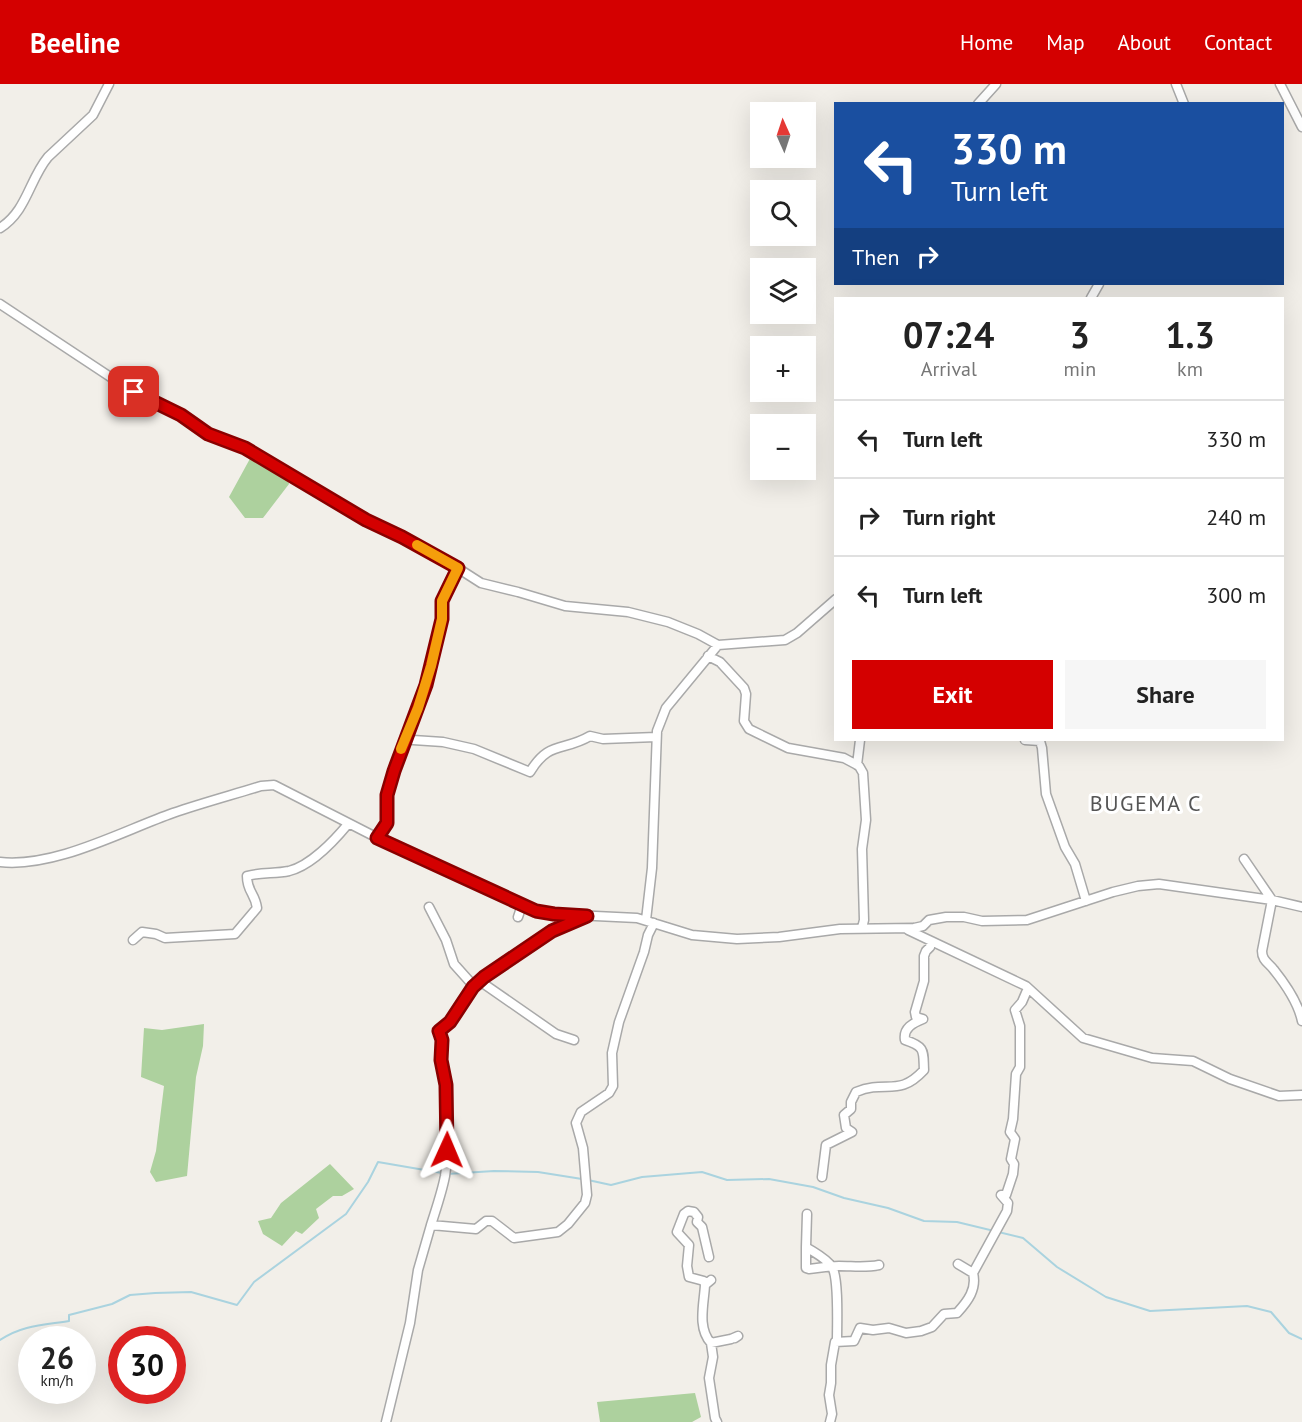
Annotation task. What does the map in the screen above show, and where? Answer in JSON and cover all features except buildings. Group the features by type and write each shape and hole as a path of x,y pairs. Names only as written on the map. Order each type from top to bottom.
{"street":[{"path":"0,228 22,207 42,164 93,115 109,84"},
{"path":"980,102 996,84"},
{"path":"1176,84 1183,102"},
{"path":"1280,84 1302,128"},
{"path":"0,304 134,392 181,415 208,434 245,448 366,520 402,537 481,583 565,606 628,612 668,622 718,645 785,640 797,633 834,601"},
{"path":"377,838 387,823 387,795 431,666 442,619 442,601 458,568"},
{"path":"431,1225 476,1229 486,1221 492,1221 514,1238 555,1233 568,1224 585,1203 587,1195 583,1148 576,1123 581,1112 609,1093 613,1086 612,1053 619,1022 644,952 650,922 656,737 659,721 666,708 718,645"},
{"path":"708,657 720,663 744,688 746,694 744,721 749,729 788,748 844,758 856,765 863,773 866,820 862,841 864,920 862,928"},
{"path":"406,736 413,740 443,742 474,749 530,772 542,754 590,736 603,739 656,737"},
{"path":"856,765 860,741"},
{"path":"1040,741 1046,794 1065,847 1075,864 1086,901"},
{"path":"0,862 44,860 108,839 173,813 274,785 348,824 522,905 544,912 650,922 692,935 737,939 862,928 904,929 923,926 929,920 946,917 964,917 982,921 1027,920 1130,888 1159,884 1272,900 1302,907"},
{"path":"133,940 142,932 165,938 235,934 257,908 256,899 247,887 247,876 262,872 287,872 301,867 336,838 348,824"},
{"path":"1244,859 1272,900 1262,956 1273,968 1297,1005 1302,1021"},
{"path":"518,917 522,905"},
{"path":"429,907 446,940 454,964 469,981 484,984 556,1034 574,1040"},
{"path":"386,1422 410,1323 418,1270 445,1174 447,1108 441,1060 442,1040 439,1031 450,1022 476,984 552,931 587,916"},
{"path":"904,929 922,935 1028,988 1083,1038 1152,1058 1193,1061 1230,1079 1279,1096 1302,1095"},
{"path":"822,1178 826,1145 852,1132 846,1128 844,1115 851,1109 851,1102 856,1092 872,1087 892,1088 908,1085 924,1070 925,1053 922,1047 905,1040 904,1034 907,1028 923,1019 916,1017 915,1012 924,981 924,956 931,941"},
{"path":"973,1273 1007,1211 1008,1203 1001,1195 1006,1195 1013,1174 1014,1164 1011,1159 1015,1139 1010,1132 1016,1074 1020,1067 1020,1026 1015,1010 1022,1002 1028,988"},
{"path":"709,1257 698,1217 694,1212 688,1211 684,1214 677,1232 689,1245 687,1266 689,1277 708,1283 703,1327 705,1336 711,1343 713,1358 710,1378 717,1422"},
{"path":"807,1214 806,1268 864,1268 879,1265"},
{"path":"806,1247 825,1259 832,1267 838,1289 837,1341 831,1355 829,1395 832,1414 830,1422"},
{"path":"837,1341 854,1341 860,1328 873,1330 889,1328 906,1333 921,1331 932,1327 944,1314 957,1312 967,1303 975,1280 973,1273 958,1264"},
{"path":"711,1343 738,1336 735,1338"}],"green space":[{"path":"252,455 288,479 289,484 263,518 245,518 229,497"},
{"path":"204,1024 203,1046 196,1077 187,1176 156,1182 150,1172 156,1151 164,1086 141,1077 144,1028 162,1030"},
{"path":"330,1164 354,1189 342,1196 333,1196 316,1209 319,1218 302,1234 296,1231 282,1246 263,1234 258,1221 271,1218 281,1203"},
{"path":"695,1393 701,1417 692,1422 600,1422 597,1402"}],"waterway":[{"path":"0,1340 25,1328 69,1321 69,1315 112,1304 130,1295 191,1292 237,1305 254,1282 346,1214 368,1182 378,1162 442,1173"},
{"path":"447,1174 494,1171 538,1172 582,1179"},
{"path":"588,1180 611,1185 642,1177 702,1172 727,1180 769,1179 813,1187 844,1198 888,1208 924,1221 957,1222 1023,1238 1057,1267 1106,1297 1150,1311 1247,1306 1271,1312 1289,1333 1302,1339"}],"slow traffic":[{"path":"401,749 426,685 442,619 442,601 458,568 417,545"}],"district":[{"name":"BUGEMA C","path":"1146,803"}],"route":[{"path":"134,392 181,415 208,434 245,448 366,520 458,568 442,601 442,619 426,685 405,738 387,795 387,823 377,838 536,911 587,916 558,927 484,977 473,987 450,1022 439,1031 442,1040 441,1060 446,1085 447,1150"}]}
